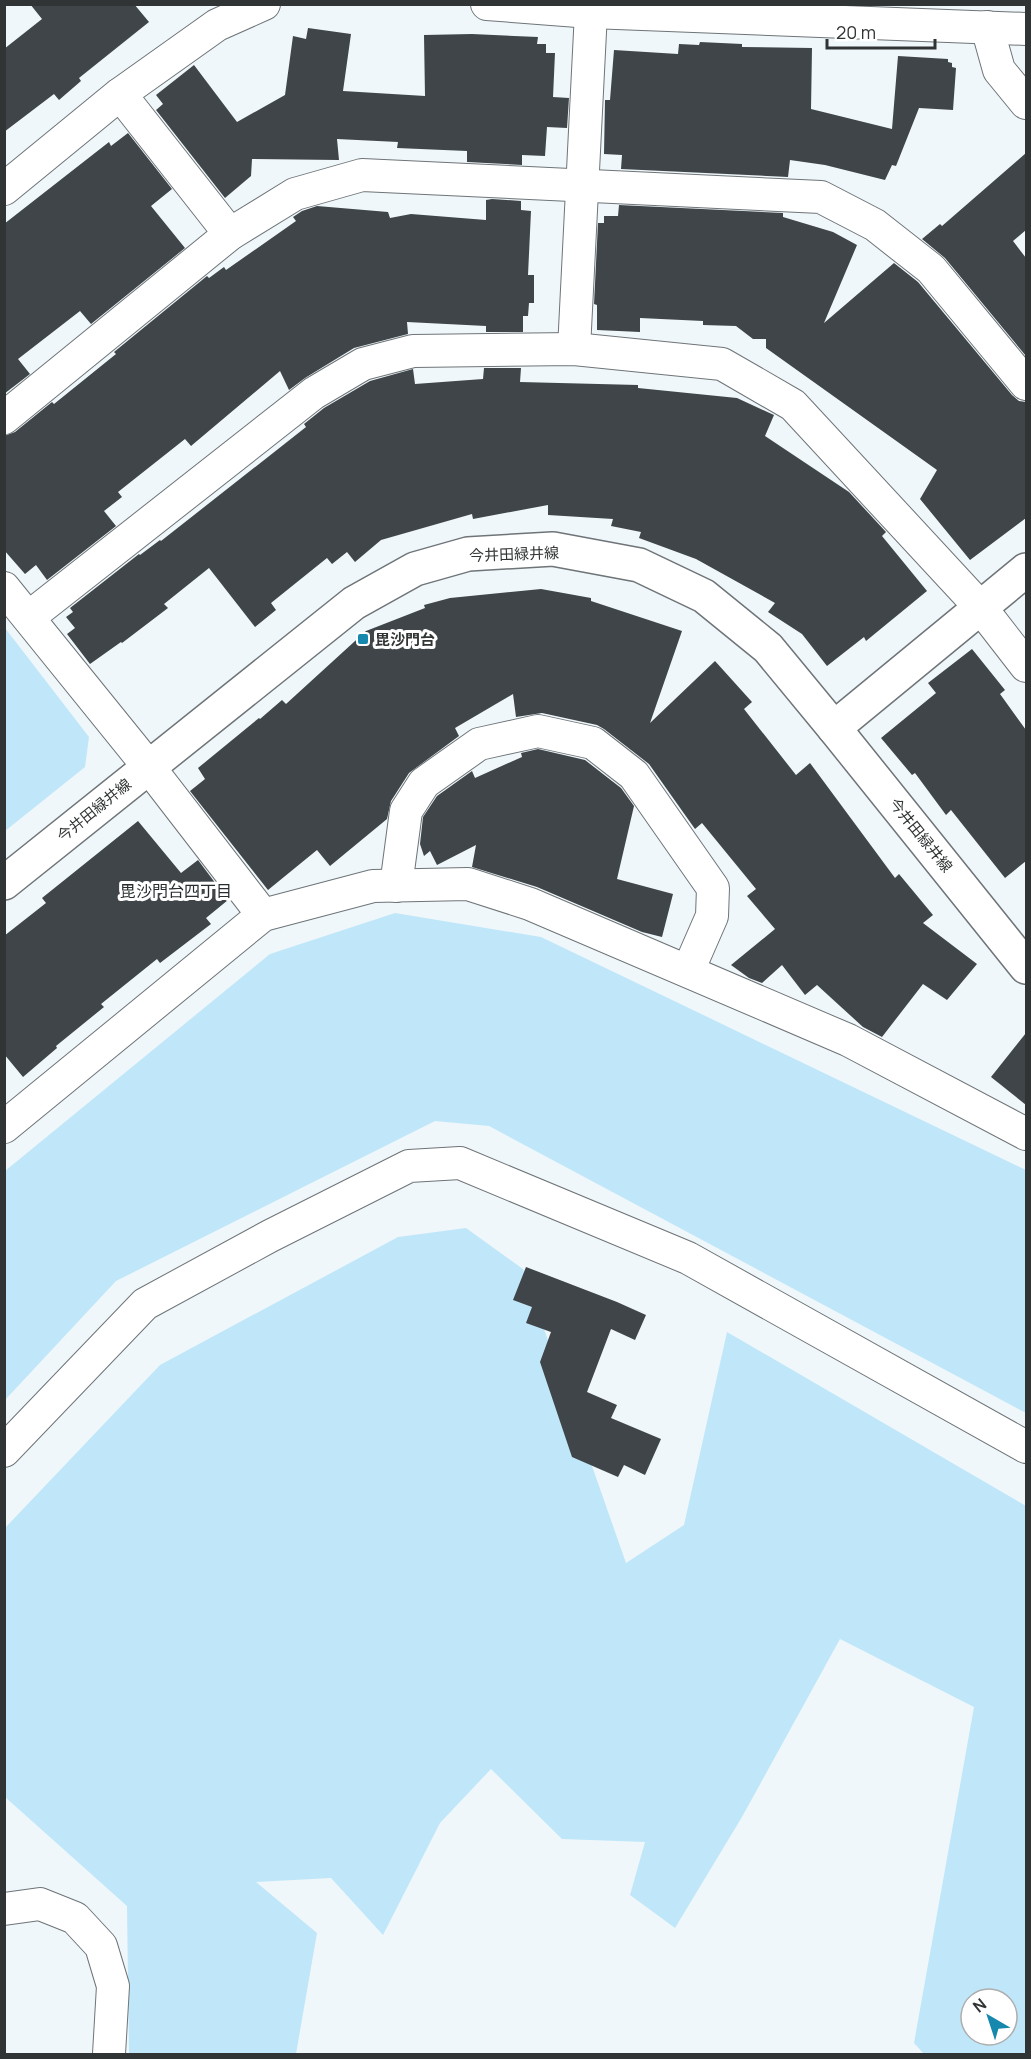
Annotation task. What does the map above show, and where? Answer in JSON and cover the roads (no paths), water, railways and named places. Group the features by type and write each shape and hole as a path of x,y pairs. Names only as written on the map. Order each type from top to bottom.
{"main road":[{"name":"今井田緑井線","path":"4,883 354,603 415,569 468,554 553,549 639,566 704,596 768,648 1026,967"},
{"path":"834,728 1026,570"}],"street":[{"path":"4,189 120,94 217,25 264,4"},
{"path":"487,4 591,12 1026,29"},
{"path":"574,349 591,12"},
{"path":"987,27 999,70 1026,104"},
{"path":"120,94 230,234"},
{"path":"4,418 230,234 295,194 362,175 821,197 875,225 931,269 1026,384"},
{"path":"29,617 314,393 363,364 413,351 574,349 722,364 793,405 981,608 1026,666"},
{"path":"4,588 148,766 263,915"},
{"path":"396,886 406,811 424,783 479,744 538,731 593,743 634,775 713,888 712,916 688,971"},
{"path":"4,1127 263,915 373,886 468,884 530,903 848,1040 1026,1134"},
{"path":"4,1451 145,1304 270,1236 410,1166 459,1163 688,1258 1026,1447"},
{"path":"4,1909 40,1904 75,1918 101,1946 113,1986 109,2055"}],"place":[{"name":"毘沙門台","path":"363,639"}],"district":[{"name":"毘沙門台四丁目","path":"176,891"}]}
